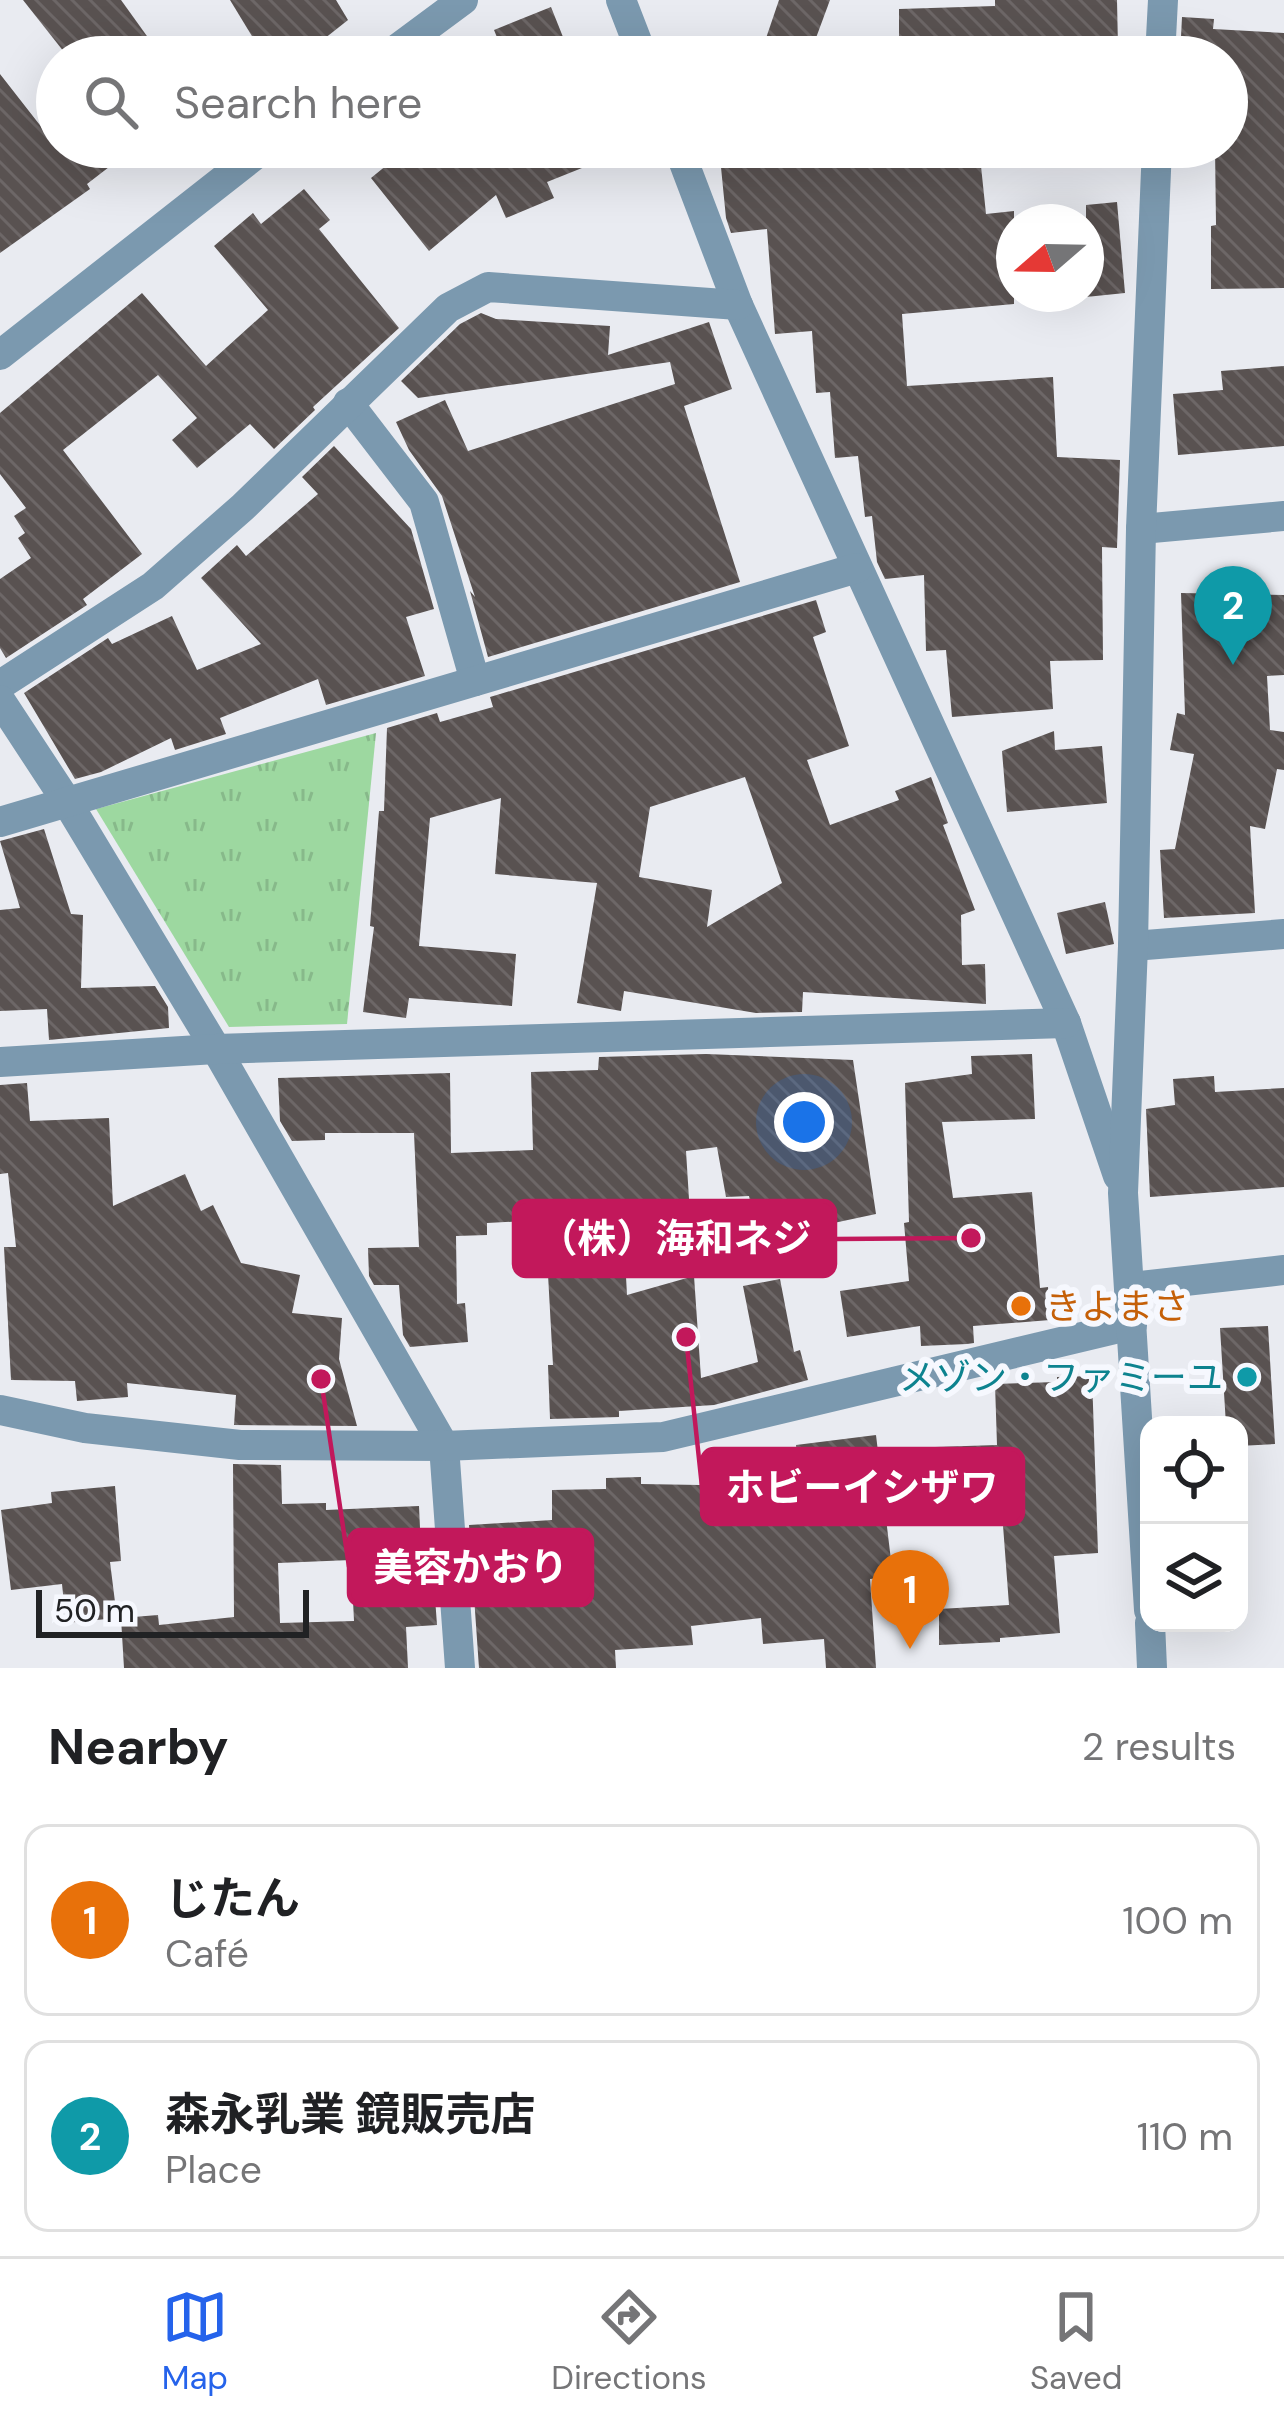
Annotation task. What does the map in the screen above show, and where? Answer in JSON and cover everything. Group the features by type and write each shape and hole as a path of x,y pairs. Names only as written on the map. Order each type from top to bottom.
{"street":[{"path":"414,36 463,0"},
{"path":"621,0 635,36"},
{"path":"1161,36 1163,0"},
{"path":"0,355 238,168"},
{"path":"686,168 738,304 1066,1023 1123,1193"},
{"path":"1144,1524 1123,1193 1156,168"},
{"path":"0,685 153,586 242,508 448,308 488,287 738,304"},
{"path":"348,403 424,502 475,680"},
{"path":"1141,530 1284,516"},
{"path":"0,822 857,568"},
{"path":"0,700 216,1049 444,1446 460,1668"},
{"path":"1133,946 1284,934"},
{"path":"0,1062 216,1049 1066,1023"},
{"path":"1131,1287 1284,1270"},
{"path":"0,1410 86,1428 240,1445 444,1446 663,1437 1132,1325"},
{"path":"1150,1632 1152,1668"}],"green space":[{"path":"376,733 347,1024 229,1027 96,809"}],"building":[{"path":"23,0 121,0 147,36 51,36"},
{"path":"230,0 336,0 348,20 328,36 252,36"},
{"path":"779,0 830,0 817,36 767,36"},
{"path":"995,0 1117,0 1118,36 899,36 899,9 995,6"},
{"path":"551,7 563,36 496,36 494,30"},
{"path":"1182,17 1214,19 1213,29 1284,33 1284,288 1211,289 1215,168 1248,168 1248,36 1181,36"},
{"path":"0,74 36,120 36,168 108,168 87,184 90,189 0,253"},
{"path":"383,168 582,168 547,182 554,198 506,218 496,195 429,251 371,178"},
{"path":"721,168 981,168 986,214 996,213 996,306 902,314 907,386 1053,377 1057,457 1120,460 1117,548 1102,547 1103,660 1050,661 1053,709 952,717 946,650 926,651 924,575 885,579 877,562 872,516 865,517 858,456 835,458 830,392 816,393 812,331 775,334 767,229 731,233"},
{"path":"304,189 330,220 319,229 399,328 274,449 250,424 197,468 172,440 197,418 158,375 63,450 142,554 83,599 87,605 6,658 0,648 0,579 31,558 18,538 25,533 14,516 26,508 0,474 0,413 142,293 206,366 268,310 214,246 253,213 261,224"},
{"path":"1117,202 1125,293 1104,295 1104,204 1096,204"},
{"path":"481,313 496,319 610,326 608,355 709,322 732,389 684,406 740,582 488,657 470,591 475,597 442,496 409,450 396,422 445,400 468,451 675,384 670,362 418,398 401,381 460,324"},
{"path":"1284,366 1284,446 1178,455 1173,394 1223,390 1221,371"},
{"path":"334,446 411,529 434,609 406,617 425,676 326,705 318,679 220,718 226,734 175,750 171,738 101,772 75,779 24,693 108,638 112,644 172,616 197,670 261,644 201,578 237,545 246,556 318,494 302,477"},
{"path":"1181,593 1284,595 1284,675 1267,676 1270,730 1284,732 1284,770 1277,769 1265,829 1250,826 1255,913 1164,918 1160,850 1175,849 1194,754 1170,750 1177,713 1185,715"},
{"path":"816,600 826,632 813,637 849,746 807,760 830,825 899,800 895,791 931,777 948,823 943,825 975,910 961,915 962,965 985,964 986,1004 803,992 802,1012 756,1013 624,991 621,1011 577,1003 597,883 495,874 501,798 430,818 419,946 516,954 512,1006 409,998 406,1018 363,1012 374,927 370,926 379,811 384,811 387,728 437,713 440,722 493,707 490,697","holes":["745,777 782,883 707,927 712,890 639,877 650,807"]},
{"path":"1054,731 1055,750 1102,746 1107,803 1007,812 1002,751"},
{"path":"44,829 71,914 83,915 81,988 155,986 168,1007 169,1028 49,1040 47,1009 0,1011 0,910 20,908 0,841"},
{"path":"1105,902 1114,944 1066,954 1057,913"},
{"path":"706,1054 853,1060 876,1214 758,1239 749,1196 726,1197 717,1147 686,1151 689,1199 622,1203 627,1295 694,1276 701,1378 758,1362 743,1286 780,1279 794,1352 800,1350 808,1380 714,1405 619,1411 619,1417 550,1419 548,1365 553,1365 545,1220 487,1223 487,1235 456,1236 457,1304 465,1303 468,1342 410,1347 403,1335 399,1285 374,1285 368,1248 419,1247 414,1133 325,1133 325,1140 292,1141 280,1121 278,1078 450,1073 451,1153 533,1150 531,1072 598,1070 599,1057"},
{"path":"1032,1054 1035,1119 942,1122 953,1198 1032,1192 1040,1288 1048,1287 1050,1320 973,1326 974,1343 967,1344 921,1346 920,1326 847,1337 840,1291 909,1281 904,1223 909,1222 905,1083 972,1074 971,1056"},
{"path":"1214,1076 1215,1092 1284,1088 1284,1187 1150,1197 1146,1109 1175,1105 1173,1079"},
{"path":"27,1083 30,1121 109,1118 113,1206 185,1174 201,1211 213,1205 241,1263 300,1275 292,1313 342,1318 339,1359 357,1426 234,1425 236,1395 127,1383 128,1397 77,1401 75,1381 11,1380 4,1247 16,1247 8,1173 0,1174 0,1085"},
{"name":"メゾン・ファミーユ","path":"1268,1326 1275,1444 1248,1446 1248,1416 1225,1416 1220,1328"},
{"path":"1092,1376 1098,1553 1054,1556 1060,1633 939,1645 939,1609 1009,1605 1002,1512 936,1513 935,1447 997,1445 995,1384"},
{"path":"876,1435 893,1577 870,1579 876,1668 826,1668 824,1639 763,1644 761,1618 691,1626 693,1645 615,1650 616,1668 479,1668 469,1525 552,1520 552,1490 606,1489 606,1478 700,1485 798,1464 796,1445"},
{"path":"233,1464 281,1465 282,1504 326,1503 326,1510 419,1506 420,1528 430,1528 437,1625 406,1627 408,1668 124,1668 121,1618 158,1615 159,1625 234,1617","holes":["351,1560 354,1621 280,1623 278,1563"]},
{"path":"115,1486 121,1561 110,1562 117,1618 66,1623 62,1584 11,1590 1,1510 52,1503 51,1492"}],"place":[{"name":"森永乳業 鏡販売店","path":"1233,665"},
{"name":"（株）海和ネジ","path":"971,1238"},
{"name":"きよまさ","path":"1021,1306"},
{"name":"ホビーイシザワ","path":"686,1337"},
{"name":"メゾン・ファミーユ","path":"1247,1377"},
{"name":"美容かおり","path":"321,1379"},
{"name":"じたん","path":"910,1649"}]}
